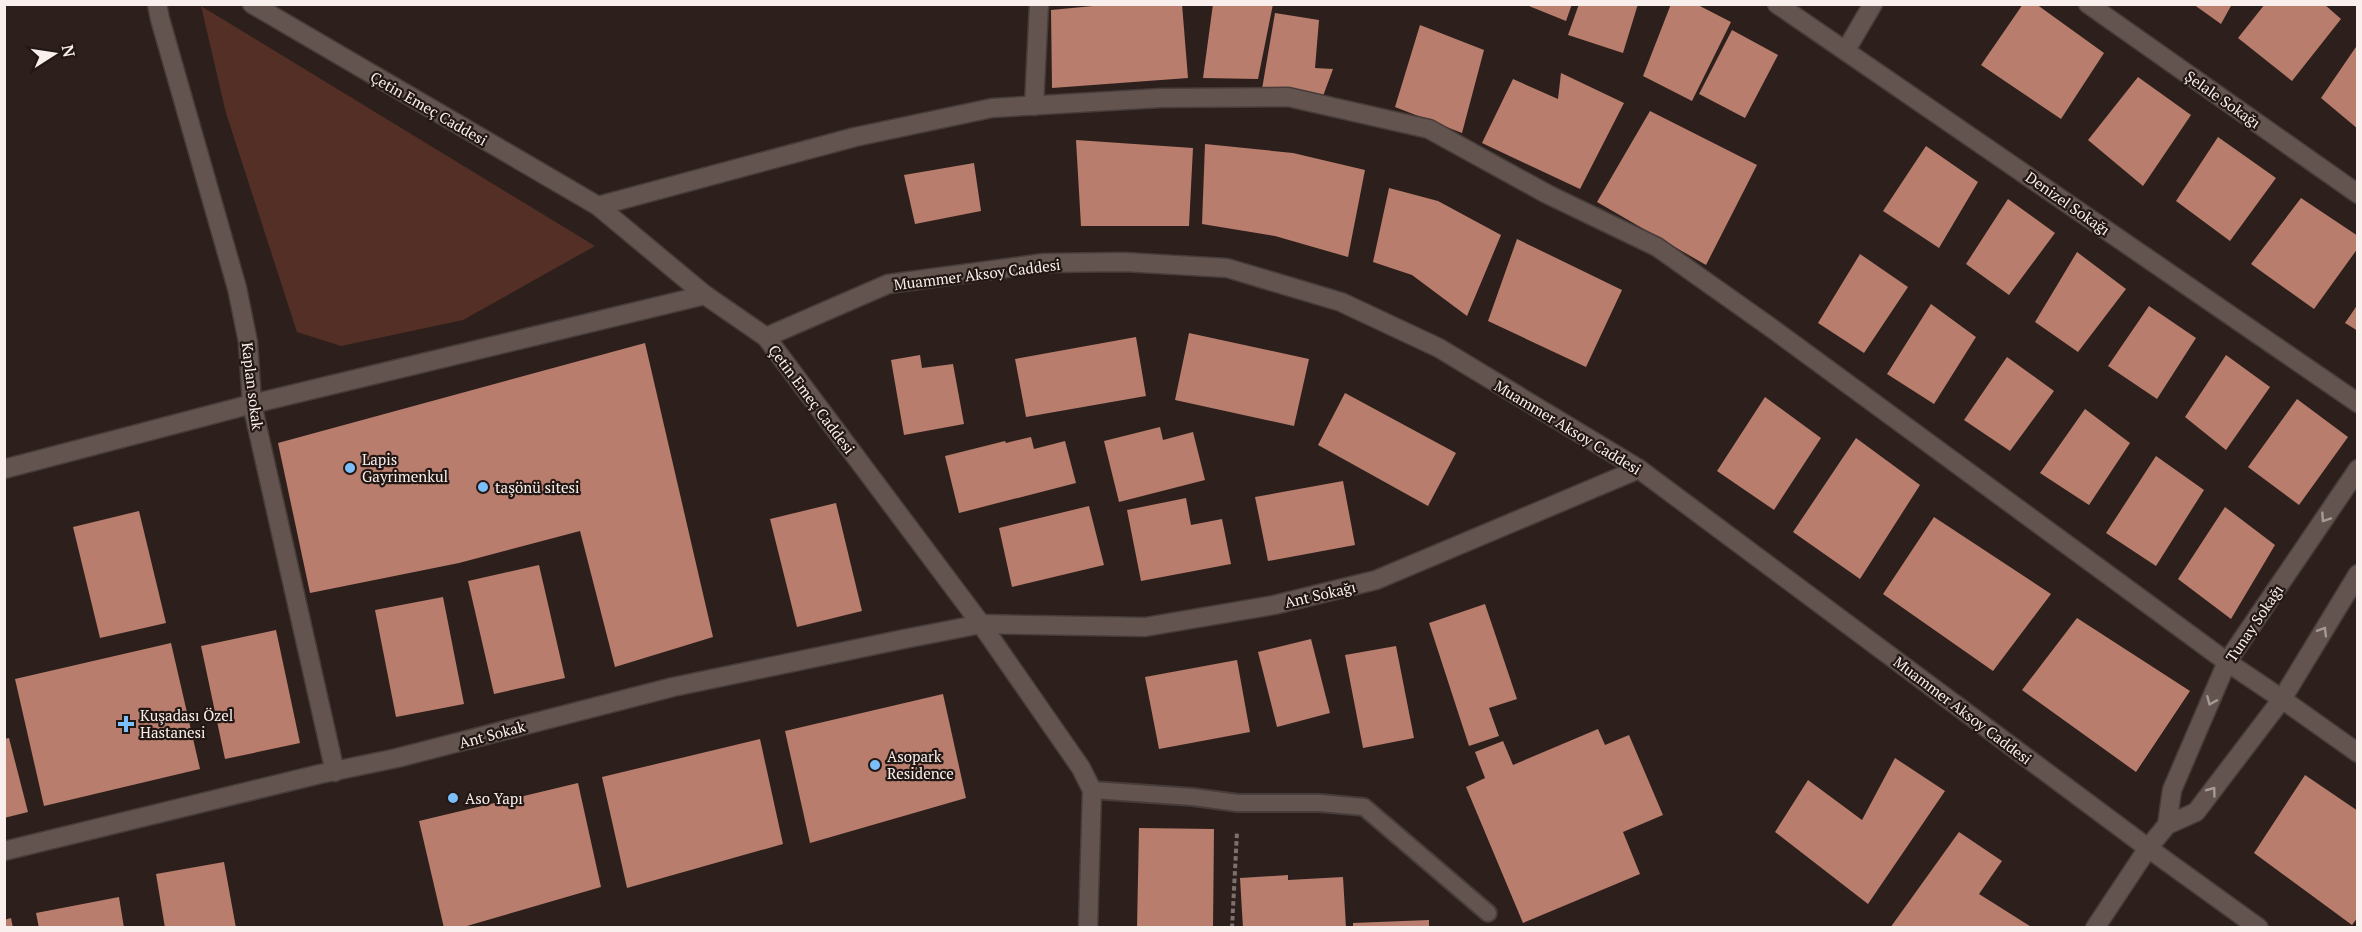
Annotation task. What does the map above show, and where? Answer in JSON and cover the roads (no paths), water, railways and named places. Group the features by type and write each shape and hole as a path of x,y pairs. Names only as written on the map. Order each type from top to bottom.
{"street":[{"name":"Kaplan sokak","path":"157,4 237,288 248,342 252,404 335,772"},
{"name":"Çetin Emeç Caddesi","path":"252,4 598,206 705,295 766,338 981,624 1081,768 1092,790 1088,927"},
{"path":"1034,106 1040,4"},
{"name":"Denizel Sokağı","path":"1777,4 2358,403"},
{"path":"1846,50 1873,4"},
{"name":"Şelale Sokağı","path":"2088,4 2358,194"},
{"path":"598,206 855,137 992,108 1161,98 1288,97 1429,129 1547,194 1657,247 1777,332 2227,662 2358,753"},
{"name":"Muammer Aksoy Caddesi","path":"766,338 888,284 1044,263 1124,262 1227,268 1341,302 1439,348 1639,469 2148,848 2259,927"},
{"path":"4,470 252,404 705,295"},
{"name":"Ant Sokağı","path":"981,624 1145,627 1274,604 1376,580 1639,469"},
{"name":"Tunay Sokağı","path":"2167,825 2172,790 2227,662 2358,470"},
{"path":"2095,927 2148,848 2167,825 2196,813 2282,699 2358,574"},
{"name":"Ant Sokak","path":"4,851 397,758 673,687 981,624"}],"lane":[{"path":"1092,790 1193,797 1238,804 1320,803 1364,807 1488,914"}],"place":[{"name":"Lapis Gayrimenkul","path":"350,468"},
{"name":"taşönü sitesi","path":"483,487"},
{"name":"Kuşadası Özel Hastanesi","path":"126,724"},
{"name":"Asopark Residence","path":"875,765"},
{"name":"Aso Yapı","path":"453,798"}]}
